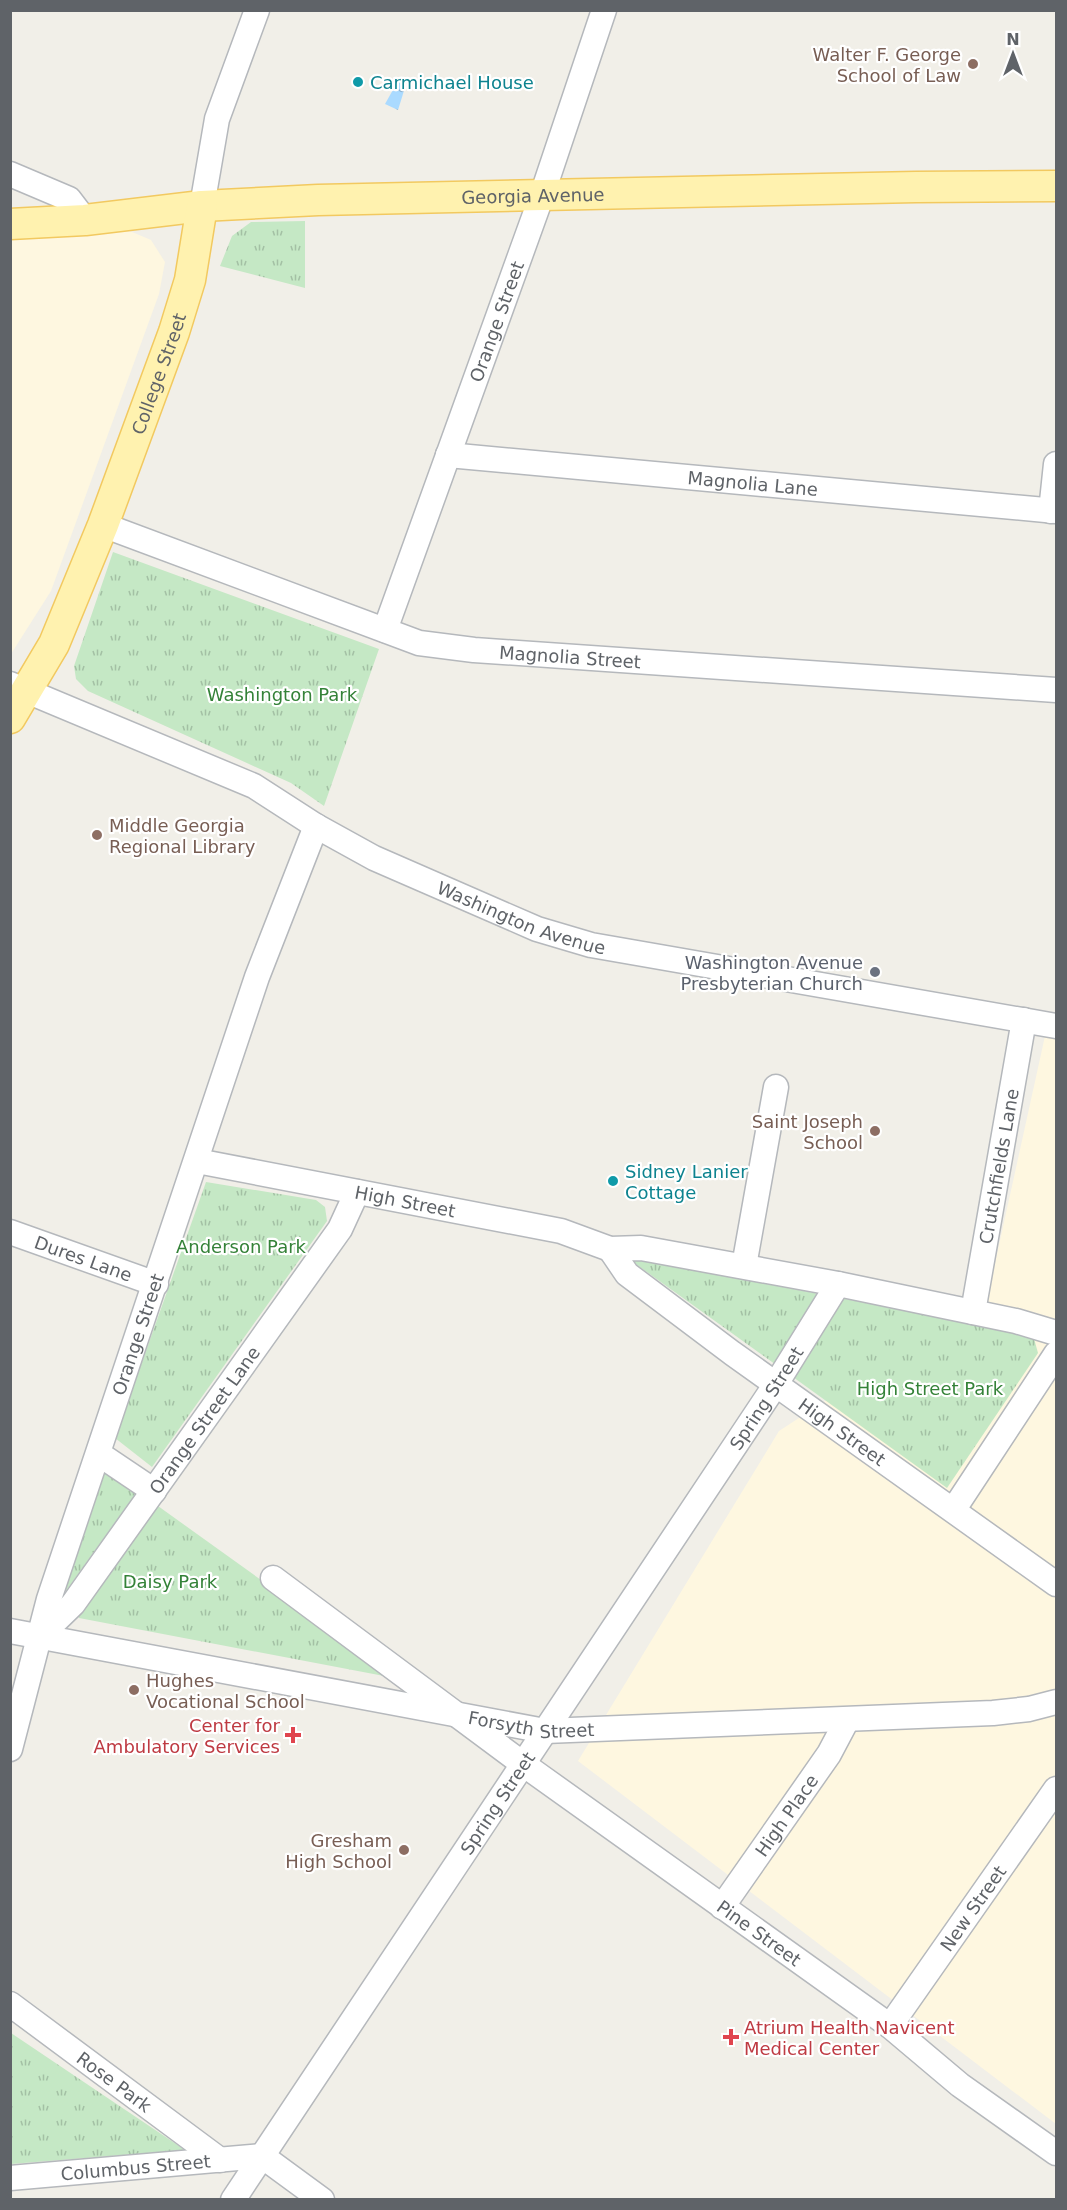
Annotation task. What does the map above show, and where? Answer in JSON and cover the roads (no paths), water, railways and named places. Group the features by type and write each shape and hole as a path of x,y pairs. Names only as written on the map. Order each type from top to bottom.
{"main road":[{"name":"Georgia Avenue","path":"10,224 85,220 202,206 542,195 1056,186"},
{"name":"College Street","path":"10,718 18,687 54,644 103,525 174,332 190,280 202,206"}],"street":[{"name":"College Street","path":"202,206 217,119 257,10"},
{"name":"Orange Street","path":"385,630 542,195 604,10"},
{"path":"10,174 69,199 85,220"},
{"name":"Magnolia Lane","path":"448,455 1054,511"},
{"path":"1054,511 1056,464"},
{"name":"Magnolia Street","path":"103,525 418,643 474,650 1056,690"},
{"name":"Washington Avenue","path":"18,687 254,786 316,826 374,858 537,929 591,945 1056,1025"},
{"name":"Orange Street","path":"10,1749 39,1638 257,977 316,826"},
{"name":"Crutchfields Lane","path":"973,1312 1024,1020"},
{"path":"744,1266 776,1087"},
{"name":"High Street","path":"197,1161 561,1231 610,1248 641,1248 838,1284 973,1312 1056,1333"},
{"name":"Orange Street Lane","path":"39,1638 73,1604 154,1491 340,1229 357,1192"},
{"name":"Dures Lane","path":"10,1232 156,1284"},
{"name":"High Street","path":"610,1248 627,1274 776,1384 1056,1584"},
{"name":"Spring Street","path":"233,2199 776,1384 838,1284"},
{"path":"954,1509 1056,1354"},
{"path":"99,1454 154,1491"},
{"path":"273,1578 460,1716"},
{"name":"Forsyth Street","path":"10,1631 545,1731 993,1713 1029,1709 1056,1702"},
{"name":"Pine Street","path":"460,1716 523,1764 890,2026 960,2085 1056,2152"},
{"name":"High Place","path":"722,1907 829,1754 847,1720"},
{"name":"New Street","path":"890,2026 1056,1789"},
{"name":"Rose Park","path":"10,2004 220,2160"},
{"path":"262,2156 322,2199"},
{"name":"Columbus Street","path":"10,2178 262,2156"}],"water":[{"path":"399,79 407,81 398,110 385,104"}],"place":[{"name":"Walter F. George School of Law","path":"973,64"},
{"name":"Carmichael House","path":"358,82"},
{"name":"Middle Georgia Regional Library","path":"97,835"},
{"name":"Washington Avenue Presbyterian Church","path":"875,972"},
{"name":"Saint Joseph School","path":"875,1131"},
{"name":"Sidney Lanier Cottage","path":"613,1181"},
{"name":"Hughes Vocational School","path":"134,1690"},
{"name":"Center for Ambulatory Services","path":"293,1735"},
{"name":"Gresham High School","path":"404,1850"},
{"name":"Atrium Health Navicent Medical Center","path":"731,2037"}],"park label":[{"name":"Washington Park","path":"282,694"},
{"name":"Anderson Park","path":"241,1246"},
{"name":"High Street Park","path":"930,1388"},
{"name":"Daisy Park","path":"170,1581"}]}
